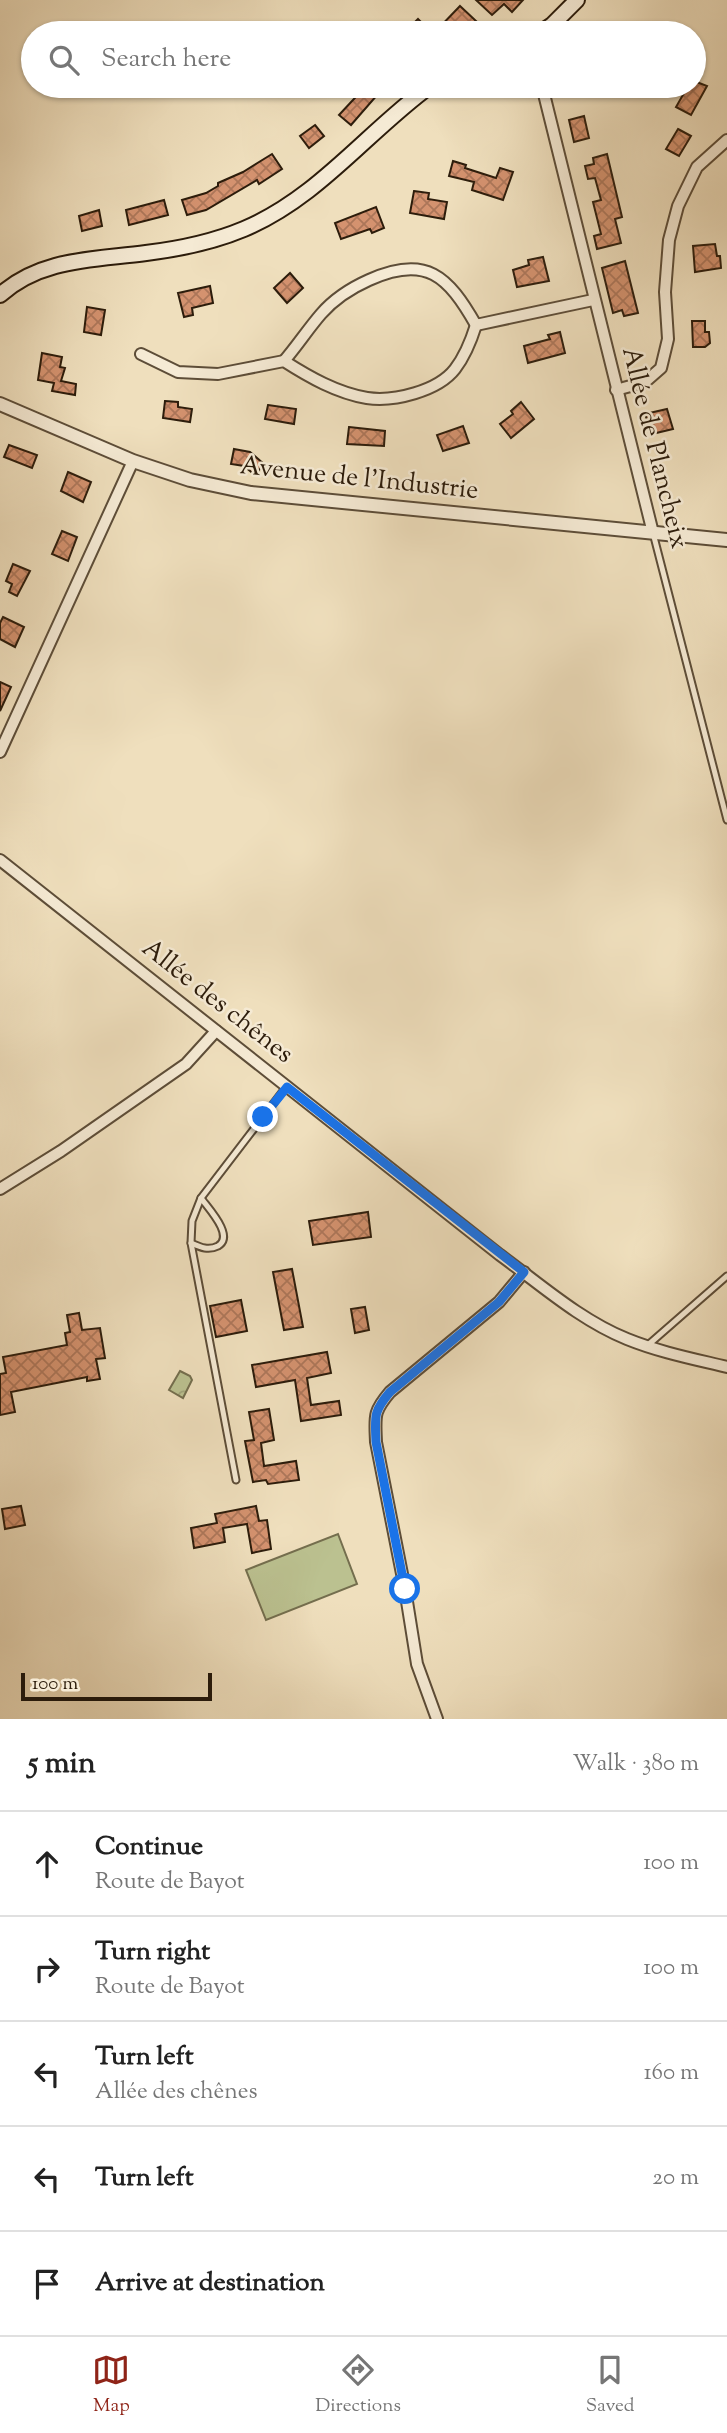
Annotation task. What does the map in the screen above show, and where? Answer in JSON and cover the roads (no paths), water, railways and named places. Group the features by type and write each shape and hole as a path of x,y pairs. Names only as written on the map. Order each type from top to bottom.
{"main road":[{"path":"556,21 577,0"},
{"path":"0,295 16,282 55,265 198,244 267,218 294,202 323,179 416,98"}],"street":[{"name":"Allée de Plancheix","path":"545,98 653,533"},
{"path":"616,390 645,382 661,368 667,339 665,292 669,240 678,206 697,167 727,140"},
{"path":"141,354 178,372 218,374 284,361 329,386 368,398 409,395 431,388 454,370 469,346 476,326 461,298 440,277 414,267 389,271 349,289 322,313 284,361"},
{"path":"476,326 593,300"},
{"name":"Avenue de l'Industrie","path":"0,404 133,461 190,480 251,493 727,540"},
{"path":"0,752 133,461"},
{"name":"Allée des chênes","path":"0,860 524,1272 595,1322 627,1339 727,1367"},
{"path":"0,1189 61,1151 186,1064 216,1031"},
{"path":"437,1719 417,1664 376,1442 375,1417 378,1406 390,1392 499,1302 524,1272"}],"lane":[{"name":"Allée de Plancheix","path":"653,533 727,820"},
{"path":"236,1480 191,1243 192,1221 201,1198 287,1087"},
{"path":"191,1243 204,1248 215,1247 224,1237 219,1223 201,1198"},
{"path":"648,1346 727,1276"}]}
